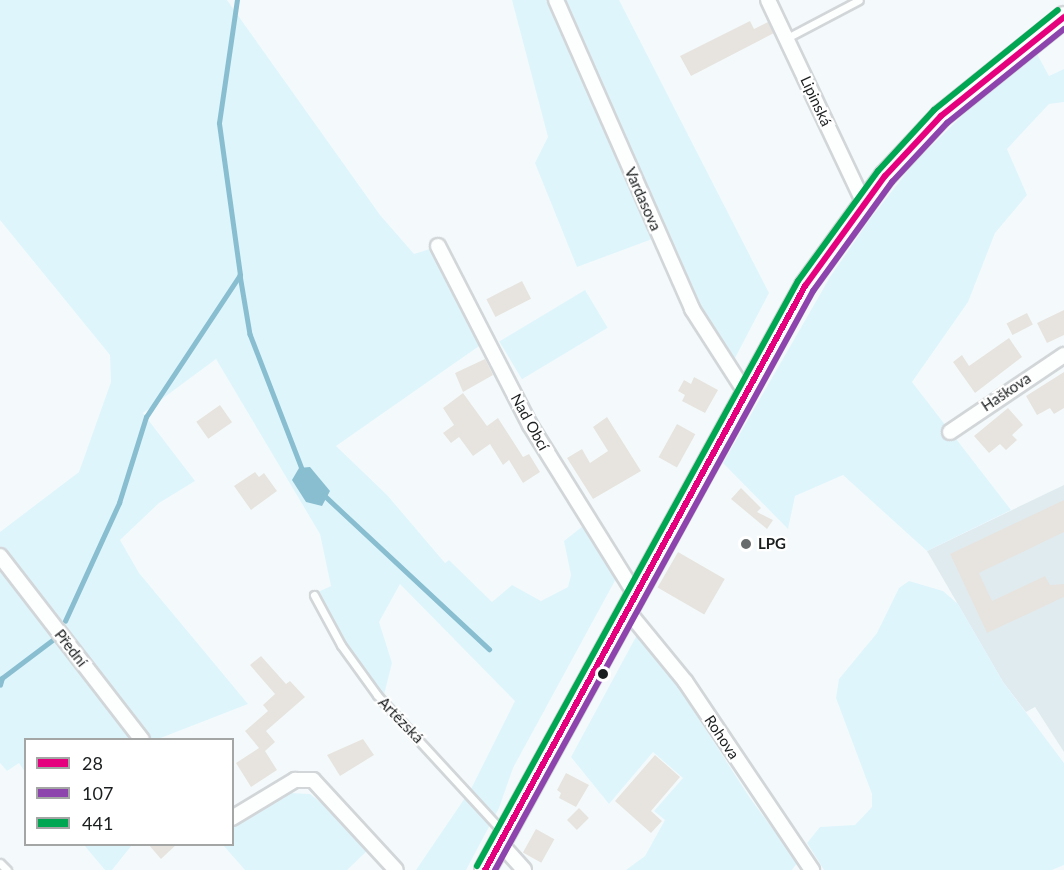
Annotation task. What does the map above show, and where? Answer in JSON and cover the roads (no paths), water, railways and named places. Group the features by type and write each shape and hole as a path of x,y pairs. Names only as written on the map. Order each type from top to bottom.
{"main road":[{"path":"485,870 744,390 805,286 864,203 941,116 1064,17"}],"street":[{"name":"Vardasova","path":"556,0 692,309 744,390"},
{"name":"Lipinská","path":"768,0 864,203"},
{"name":"Nad Obcí","path":"438,246 530,425 630,600"},
{"name":"Haškova","path":"950,432 1064,356"},
{"name":"Přední","path":"0,556 140,738"},
{"name":"Rohova","path":"630,600 812,870"},
{"path":"234,817 295,780 313,780 396,870"},
{"path":"502,838 524,870"}],"lane":[{"path":"787,38 860,0"},
{"name":"Artézská","path":"314,595 341,645 377,695 502,838"},
{"path":"0,863 7,870"}],"water":[{"path":"310,467 330,491 322,506 306,502 292,480 299,468"}],"waterway":[{"path":"65,621 119,503 146,417 240,275 219,123 237,0"},
{"path":"240,275 250,334 303,471"},
{"path":"324,495 489,649"},
{"path":"0,685 2,678 58,636"}],"place":[{"name":"LPG","path":"746,544"}]}
